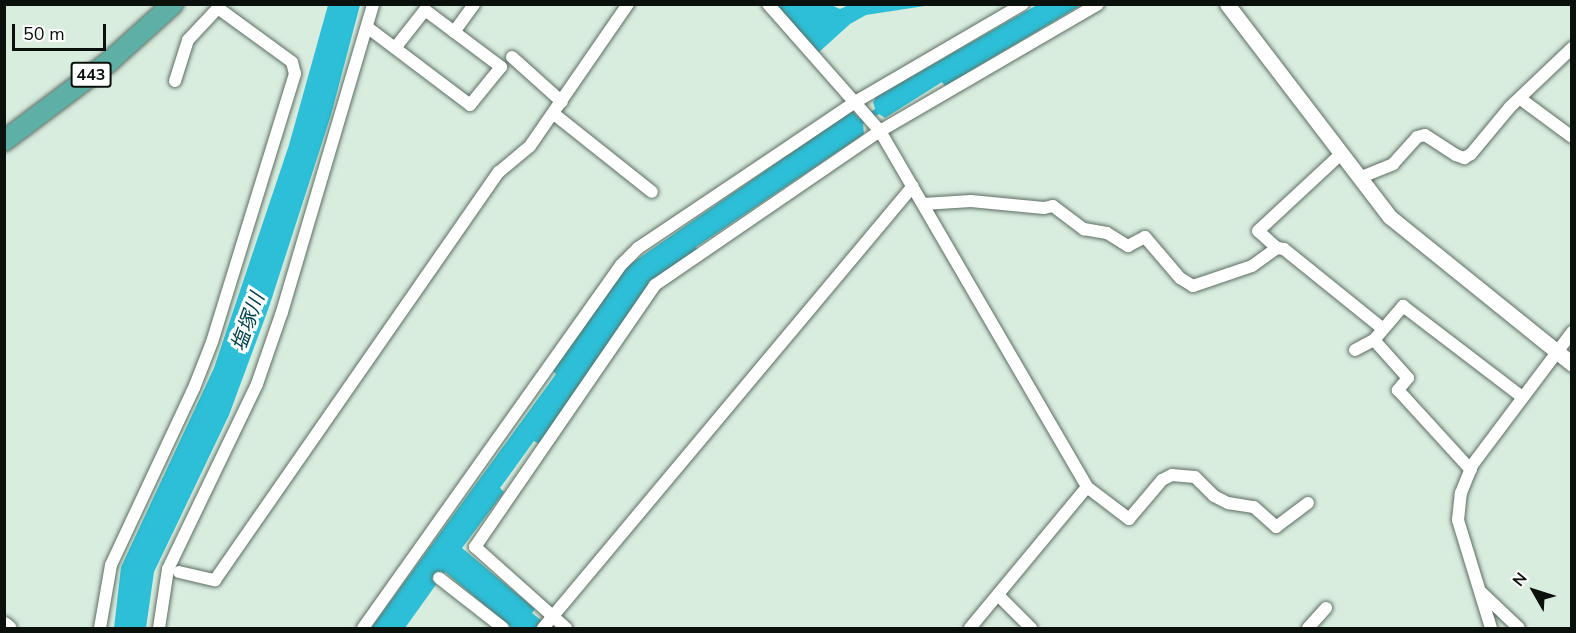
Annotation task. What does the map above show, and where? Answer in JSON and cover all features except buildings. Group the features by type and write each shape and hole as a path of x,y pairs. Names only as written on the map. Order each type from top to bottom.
{"highway":[{"name":"443","path":"4,141 110,61 173,4"}],"street":[{"path":"159,628 168,569 257,384 373,4"},
{"path":"454,32 474,4"},
{"path":"178,572 215,580 499,171 530,146 628,4"},
{"path":"768,4 810,56 857,101 880,131 1088,487 1129,519 1162,480 1172,475 1195,477 1214,496 1228,503 1254,507 1276,527 1308,503"},
{"path":"363,628 621,265 638,248 857,101 1023,4"},
{"path":"566,628 475,547 655,285 880,131 1098,4"},
{"path":"1227,4 1390,217 1412,238 1572,364"},
{"path":"100,628 111,565 205,360 295,74 292,62 218,8 188,40 175,81"},
{"path":"367,27 470,105 501,67 425,10 395,48"},
{"path":"1359,178 1393,164 1417,137 1425,135 1464,158 1510,107 1522,100 1572,48"},
{"path":"512,57 562,102"},
{"path":"1522,100 1572,137"},
{"path":"554,114 652,192"},
{"path":"1341,154 1258,231 1276,248 1284,249 1383,329"},
{"path":"543,628 913,186"},
{"path":"923,204 971,201 1044,208 1053,206 1084,229 1107,233 1122,244 1128,246 1145,237 1180,278 1193,286 1252,266 1276,248"},
{"path":"1355,350 1374,340 1402,306 1522,397"},
{"path":"1491,628 1458,520 1461,493 1471,470 1522,397 1556,351 1570,337"},
{"path":"1374,340 1408,378 1398,390 1471,470"},
{"path":"970,628 1088,487"},
{"path":"439,578 503,628"},
{"path":"1479,589 1519,628"},
{"path":"998,595 1031,628"},
{"path":"1308,628 1326,608"},
{"path":"4,624 9,628"}],"water":[{"path":"851,4 931,5 866,15 850,24 818,53 776,5 831,5 840,9"},
{"name":"塩塚川","path":"328,5 360,5 331,115 269,307 229,415 154,572 146,628 114,628 121,567 214,368 289,145"},
{"path":"1037,5 1081,5 945,86 942,82 885,118 879,114 863,124 864,134 696,247 698,251 652,281 539,444 534,441 500,488 504,492 462,548 535,609 532,613 542,621 537,626 540,628 512,628 445,572 405,628 371,628 556,374 553,371 626,267 852,111 860,119 875,109 873,102 876,97"}]}
